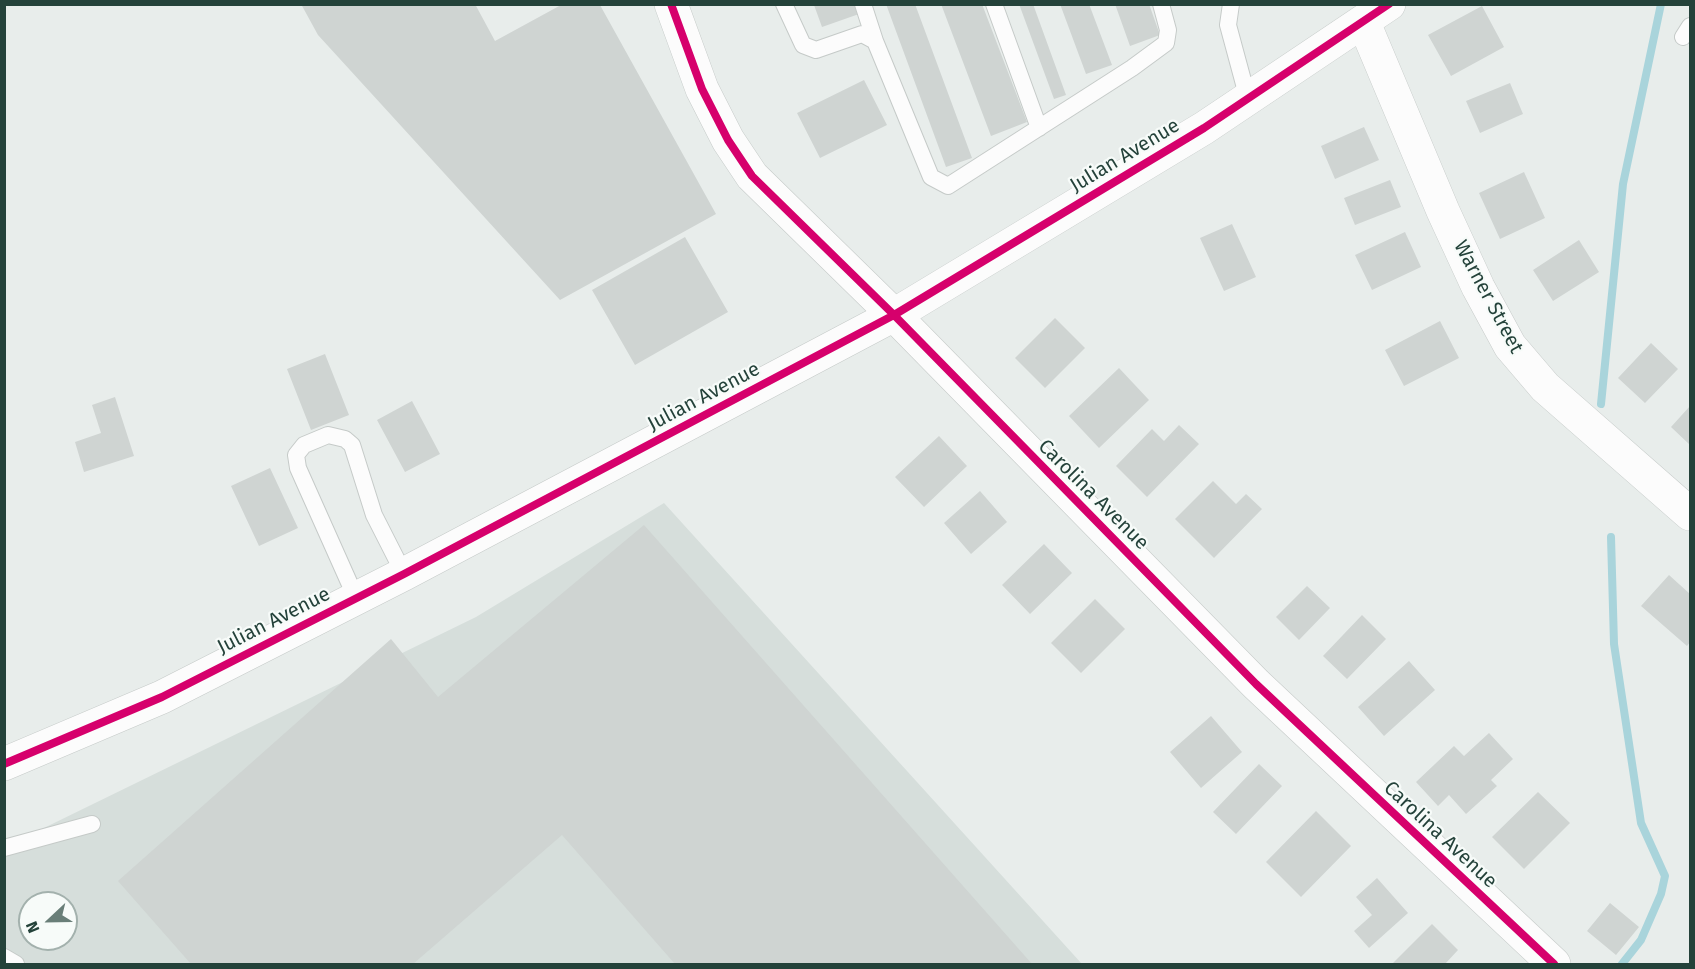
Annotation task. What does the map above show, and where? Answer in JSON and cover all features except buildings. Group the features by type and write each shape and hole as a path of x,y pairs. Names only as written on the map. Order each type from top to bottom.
{"street":[{"name":"Carolina Avenue","path":"670,4 702,89 728,140 752,176 894,315 1256,684 1554,964"},
{"name":"Julian Avenue","path":"4,764 162,697 404,574 894,315 1204,128 1364,23 1389,4"},
{"name":"Warner Street","path":"1364,23 1443,211 1478,287 1510,346 1545,387 1690,514"}],"lane":[{"path":"784,4 803,45 816,50 862,34 875,41"},
{"path":"863,4 875,41 931,177 948,186 1166,44 1168,30 1161,4"},
{"path":"994,4 1039,128"},
{"path":"1231,4 1228,25 1248,99"},
{"path":"356,598 298,468 296,455 304,445 328,435 345,439 352,445 374,515 404,574"},
{"path":"4,848 92,824"},
{"path":"4,957 16,964"}],"shaded area":[{"path":"664,503 1082,964 5,964 5,847 476,617"}],"waterway":[{"path":"1601,404 1623,184 1661,4"},
{"path":"1611,537 1614,644 1641,823 1665,876 1661,894 1641,940 1622,964"}],"cycle path":[{"path":"671,4 702,89 728,140 752,176 894,315 1256,684 1554,964"},
{"path":"4,764 162,697 404,574 894,315 1204,128 1389,4"}]}
